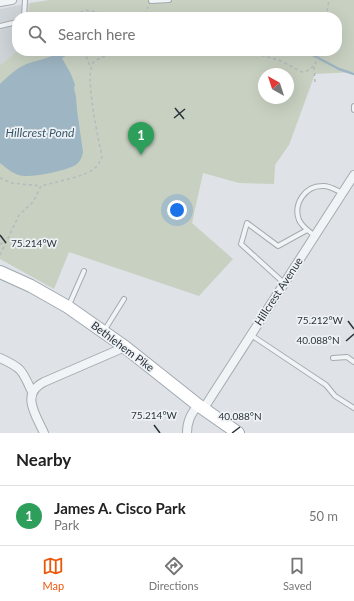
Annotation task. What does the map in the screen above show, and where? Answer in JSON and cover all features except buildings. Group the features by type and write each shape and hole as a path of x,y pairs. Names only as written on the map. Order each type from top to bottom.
{"main road":[{"name":"Bethlehem Pike","path":"0,272 31,286 68,307 125,347 201,407 238,433"}],"street":[{"path":"0,2 12,0"},
{"name":"Hillcrest Avenue","path":"187,433 187,423 190,416 201,407 354,175"},
{"path":"44,433 30,402 32,392 37,386 125,347"},
{"path":"0,358 18,367 22,371 32,392"}],"lane":[{"path":"24,12 25,0"},
{"path":"151,1 169,0"},
{"path":"0,26 12,23"},
{"path":"315,236 303,226 299,220 297,212 301,197 306,191 321,185 328,186 342,193"},
{"path":"284,283 241,244 247,223 278,246 308,230"},
{"path":"68,307 84,271"},
{"path":"103,332 124,299"},
{"path":"250,334 326,385 335,396 354,408"},
{"path":"333,358 347,357 354,362"}],"path":[{"path":"327,12 329,0"},
{"path":"146,12 151,1"},
{"path":"81,12 85,10 96,12"},
{"path":"0,178 12,183 41,186 86,174 95,168 99,163 102,157 91,94 90,67 86,56"},
{"path":"90,67 94,62 102,57 108,56"},
{"path":"264,56 279,60 302,72 307,71 314,66"},
{"path":"315,82 314,66 318,56"},
{"path":"0,255 19,215 34,202 41,186"},
{"path":"0,244 6,242"}],"shaded area":[{"path":"30,3 29,12 12,12 12,55 0,65 0,9"}],"green space":[{"path":"49,0 354,0 354,72 315,74 289,145 275,165 274,184 239,183 203,173 192,223 233,259 199,296 69,252 54,289 0,259 0,65 12,55 342,56 342,12 29,12 30,3"}],"water":[{"name":"Hillcrest Pond","path":"52,56 61,56 71,74 75,85 74,88 83,152 79,162 74,166 44,174 24,176 11,171 0,163 0,84 21,67 29,63"}],"waterway":[{"path":"314,56 339,69 354,74"}],"place":[{"name":"James A. Cisco Park","path":"141,155"}]}
